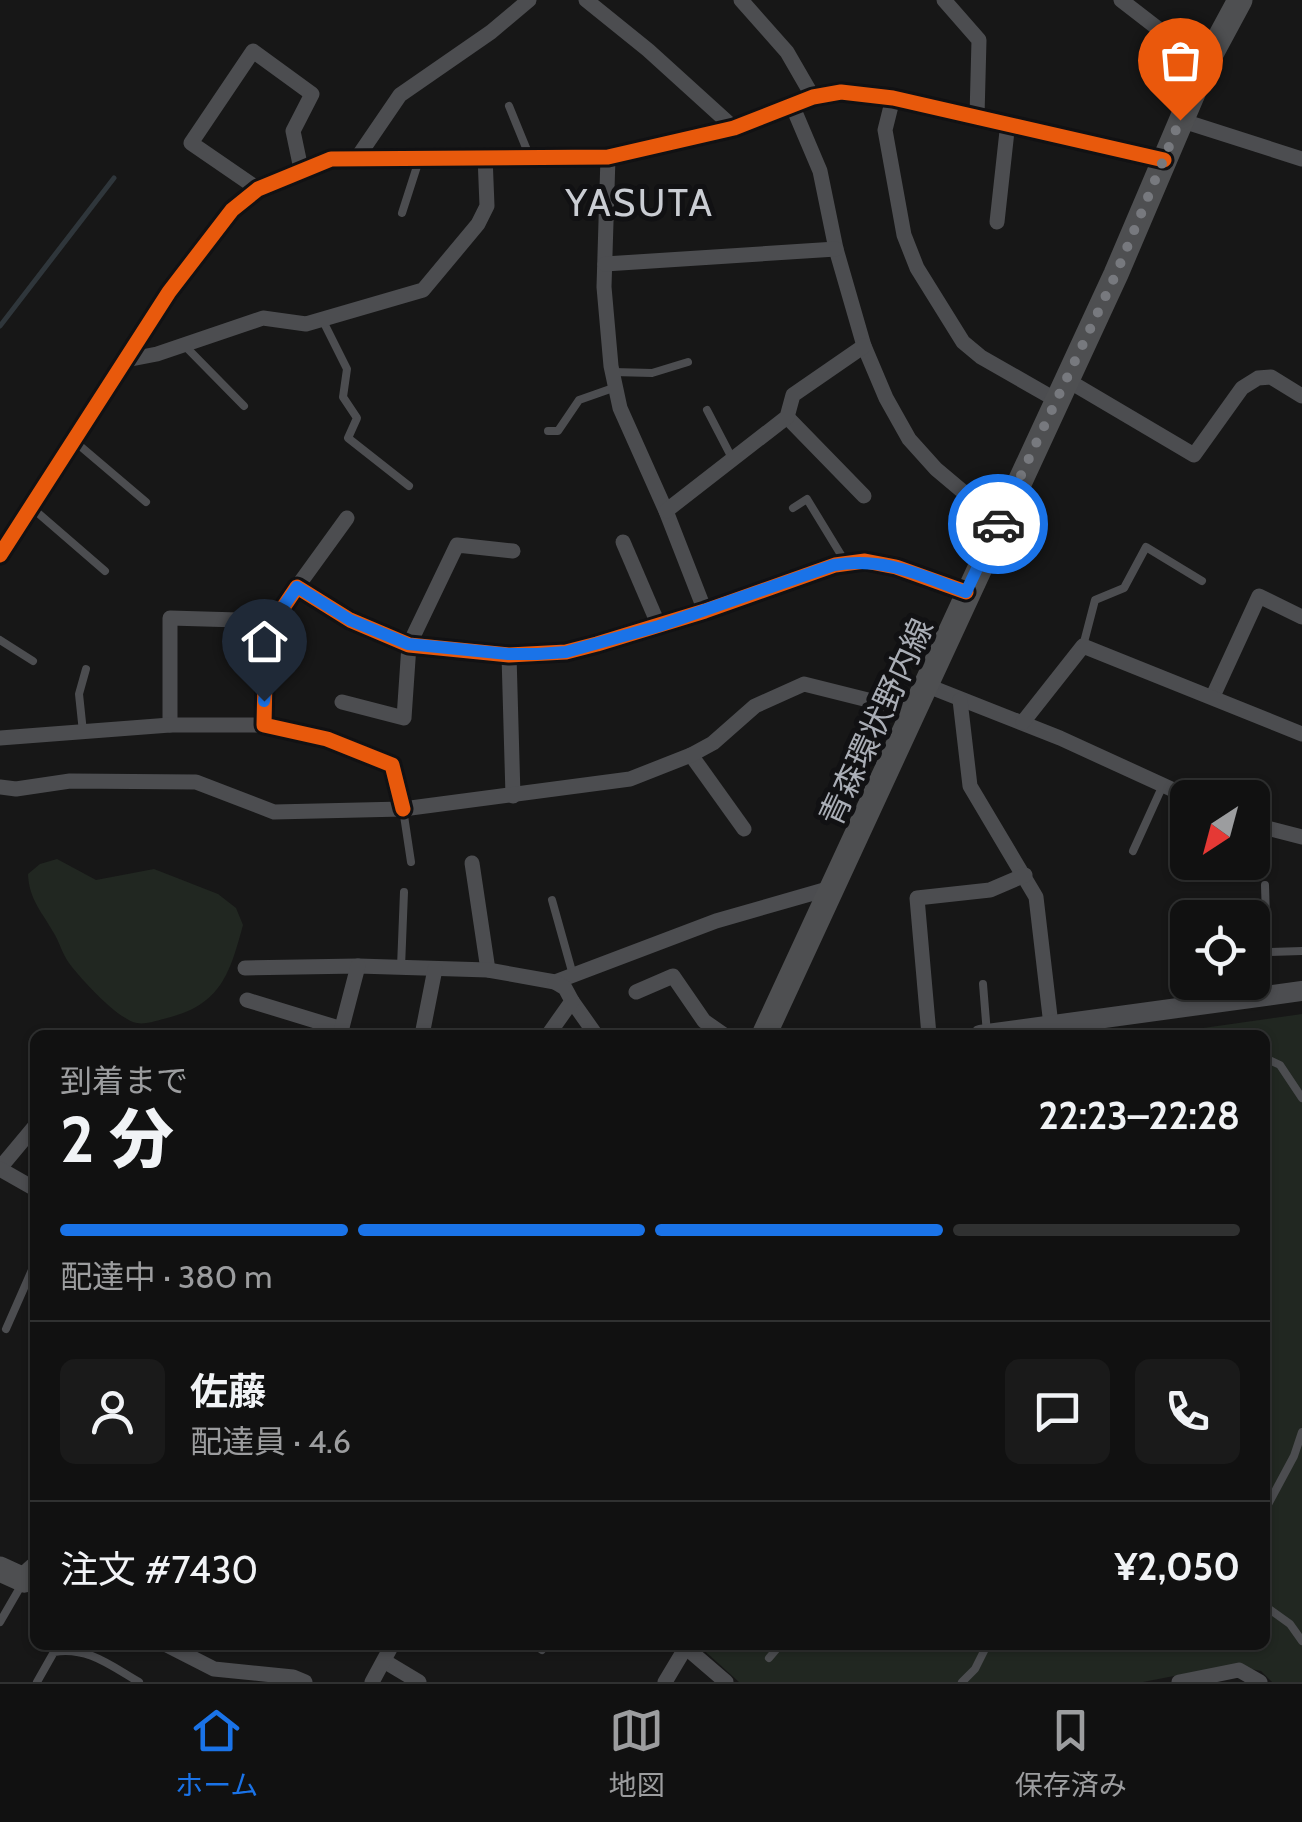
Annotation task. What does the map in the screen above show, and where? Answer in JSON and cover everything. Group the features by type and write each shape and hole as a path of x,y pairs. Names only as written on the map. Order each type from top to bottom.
{"main road":[{"path":"1180,120 1240,0"},
{"name":"青森環状野内線","path":"766,1030 923,684 1063,390 1180,120"},
{"path":"0,1568 30,1578"}],"street":[{"path":"357,158 400,94 491,32 529,0"},
{"path":"586,0 734,128"},
{"path":"741,0 787,52 813,97"},
{"path":"944,0 979,40 977,116"},
{"path":"1121,0 1205,65"},
{"path":"258,189 191,143 253,51 312,94 293,131 301,169"},
{"path":"0,552 169,292 232,210 258,189 301,169 331,159 608,157 734,128 813,97 841,92 893,98 1008,122 1164,160"},
{"path":"893,98 885,130 904,235 917,268 963,342 981,357 1063,390 1194,456 1242,388 1252,380 1270,377 1302,396"},
{"path":"792,105 820,171 836,249 864,346 886,398 909,438 936,469 1000,522"},
{"path":"1180,120 1301,154"},
{"path":"997,222 1008,122"},
{"path":"126,360 264,318 306,324 423,290 478,224 487,206 485,156"},
{"path":"608,157 604,287 614,380 620,408 705,611"},
{"path":"605,264 836,249"},
{"path":"666,511 787,417 793,395 864,346"},
{"path":"787,417 864,496"},
{"path":"264,725 265,678 274,620 347,518"},
{"path":"623,542 659,626"},
{"path":"342,702 404,718 408,644 456,545 512,551"},
{"path":"297,587 350,620 408,644 508,654 566,652 659,626 803,575 865,560 966,592"},
{"path":"1213,696 1259,596 1302,616"},
{"path":"170,725 170,618 274,620"},
{"path":"1023,722 1083,646 1302,734"},
{"path":"508,654 513,796"},
{"path":"0,787 16,790 70,782 196,782 274,812 402,809 630,780 713,743 755,706 804,684 912,711"},
{"path":"923,684 1023,722 1170,789"},
{"path":"960,700 970,786 1036,897 1052,1025"},
{"path":"0,738 170,725 264,725 327,739 392,765 402,809"},
{"path":"691,755 744,830"},
{"path":"1270,829 1302,837"},
{"path":"472,863 488,970"},
{"path":"929,1030 917,898 990,890 1026,876"},
{"path":"555,982 716,921 830,888"},
{"path":"342,1030 358,966"},
{"path":"246,968 488,970 555,982 565,988 592,1030"},
{"path":"423,1030 435,969"},
{"path":"636,992 673,976 704,1022 716,1030"},
{"path":"1014,1030 1302,992"},
{"path":"247,1000 335,1030"},
{"path":"552,1030 572,1001"},
{"path":"30,1132 0,1168 30,1185"},
{"path":"176,1650 214,1669 294,1676 306,1682"},
{"path":"372,1682 389,1650"},
{"path":"665,1682 683,1650"},
{"path":"690,1650 726,1682"},
{"path":"384,1660 418,1682"},
{"path":"1179,1682 1239,1670 1260,1682"}],"lane":[{"path":"509,106 530,155"},
{"path":"402,213 420,157"},
{"path":"322,319 347,369 343,398 356,418 348,438 408,486"},
{"path":"184,345 244,406"},
{"path":"548,432 558,431 579,400 614,380 688,362"},
{"path":"707,410 733,460"},
{"path":"73,440 146,502"},
{"path":"793,508 808,500 846,563"},
{"path":"30,506 105,571"},
{"path":"1083,646 1095,600 1124,588 1146,547 1202,581"},
{"path":"0,640 33,661"},
{"path":"83,732 79,694 86,669"},
{"path":"1132,850 1163,786"},
{"path":"402,809 410,862"},
{"path":"1265,885 1267,952 1302,951"},
{"path":"401,967 404,892"},
{"path":"552,900 573,976"},
{"path":"983,984 984,1030"},
{"path":"1188,1000 1188,1007"},
{"path":"1270,1060 1280,1065 1301,1091"},
{"path":"6,1328 30,1274"},
{"path":"1270,1502 1298,1458 1302,1432"},
{"path":"0,1622 30,1579"},
{"path":"1270,1610 1290,1624 1302,1641"},
{"path":"36,1682 54,1652 83,1650 139,1682"},
{"path":"769,1658 776,1650"},
{"path":"962,1682 985,1650"}],"shaded area":[{"path":"57,859 96,880 154,869 218,894 236,908 243,925 227,972 211,996 185,1012 152,1022 129,1020 110,1007 69,963 34,899 28,874 40,864"},
{"path":"1302,1014 1302,1682 1272,1682 1261,1671 1231,1665 1143,1682 739,1682 704,1650 1270,1650 1270,1030 1189,1030"}],"waterway":[{"path":"0,326 114,178"}],"cycle path":[{"path":"0,555 169,292 232,210 258,189 331,159 608,157 734,128 813,97 841,92 893,98 1164,160"},
{"path":"403,809 392,765 327,739 264,725 265,678 274,621 297,587 350,620 409,645 509,655 566,652 597,644 835,565 865,561 896,567 966,592"}],"way so far":[{"path":"998,524 1116,274 1180,120"}],"district":[{"name":"YASUTA","path":"640,202"}],"route":[{"path":"264,701 274,620 297,587 350,620 408,644 508,654 566,652 659,626 834,565 865,560 966,592 998,524"}]}
